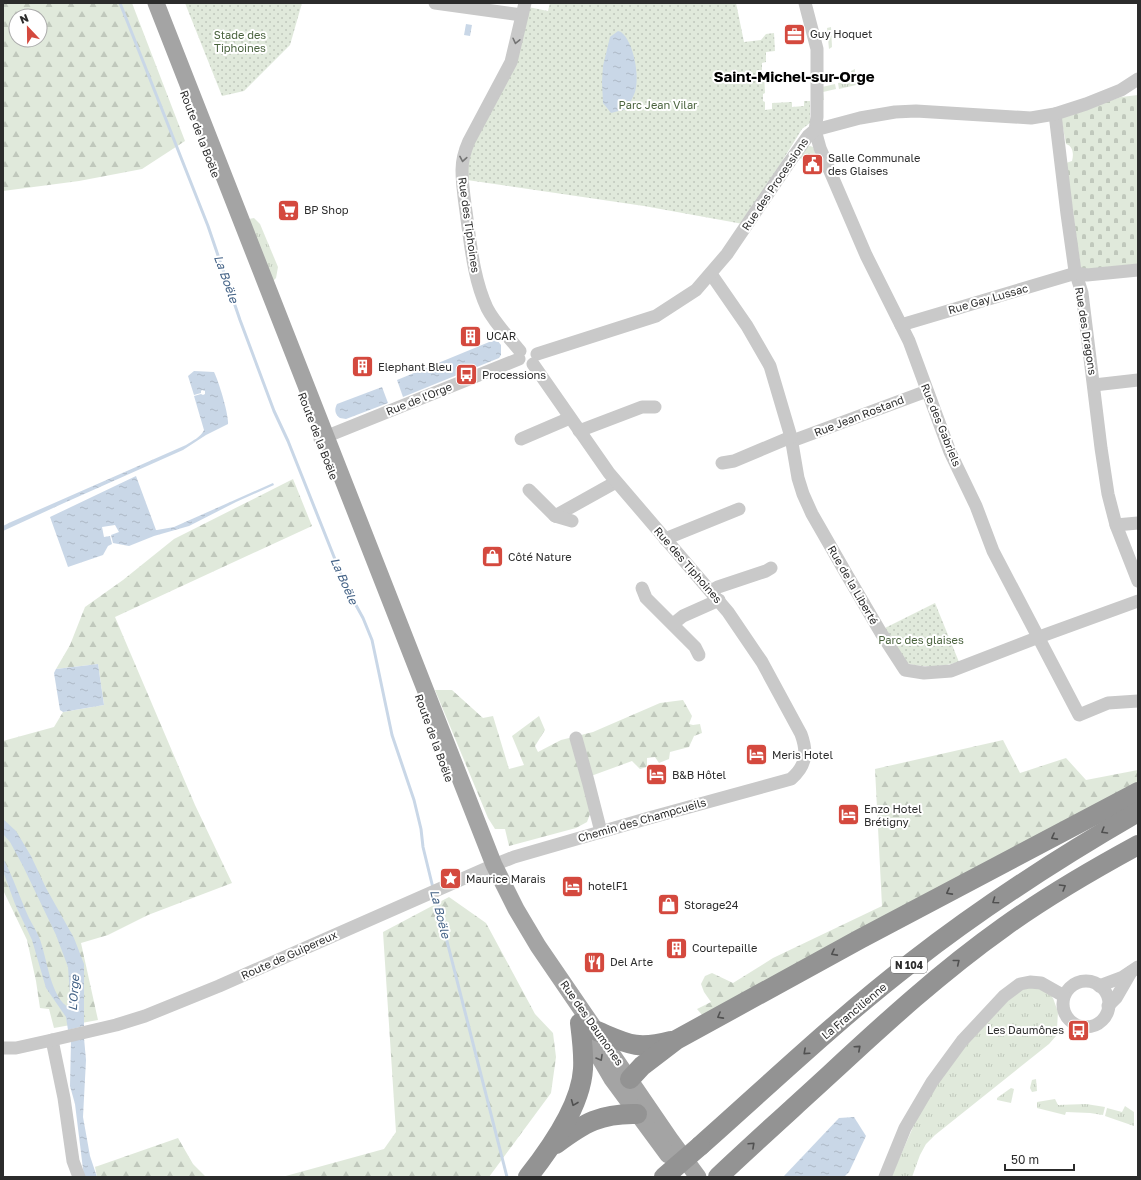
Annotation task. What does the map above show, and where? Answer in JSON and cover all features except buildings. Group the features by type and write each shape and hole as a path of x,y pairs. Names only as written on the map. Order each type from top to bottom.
{"highway":[{"path":"630,1079 642,1066 676,1040 860,939 1138,792"},
{"name":"La Francilienne","path":"664,1177 841,1021 923,954 969,919 1032,876 1138,812"},
{"name":"N 104","path":"721,1174 927,987 970,952 1052,894 1138,845"},
{"path":"528,1177 549,1149 571,1111 581,1084 583,1054 588,1027 618,1041 639,1046 676,1040"},
{"path":"549,1149 578,1127 589,1122 612,1115 640,1111"}],"main road":[{"name":"Route de la Boële","path":"148,3 323,438"},
{"name":"Route de la Boële","path":"156,3 490,867"},
{"name":"Rue des Daumones","path":"490,867 588,1027 612,1079 698,1177"},
{"name":"Rue des Daumones","path":"588,1027 630,1079 640,1111 685,1177"},
{"path":"630,1079 640,1111"}],"street":[{"path":"435,3 524,9"},
{"path":"805,4 817,50 817,117 815,130"},
{"name":"Rue des Tiphoines","path":"520,355 497,324 482,297 471,247 462,170 465,150 476,126 511,62 524,9"},
{"name":"Rue des Processions","path":"535,359 656,316 696,290 711,274 744,231 788,164 808,136 815,130 860,118 895,112 916,111 1031,118 1055,114 1086,104 1121,90 1138,79"},
{"name":"Rue des Dragons","path":"1055,114 1076,274 1082,293 1108,494 1116,525 1137,576"},
{"name":"Rue des Gabriels","path":"815,130 820,148 866,255 909,341 950,452 976,506 993,551 1039,636 1079,715 1108,703 1138,701"},
{"name":"Rue Gay Lussac","path":"901,325 1076,274 1087,275 1138,270"},
{"name":"Rue de la Liberté","path":"711,274 748,326 770,366 792,439 798,478 812,514 858,594 905,670 924,672 951,671 1039,636 1138,601"},
{"name":"Rue de l'Orge","path":"323,438 520,355"},
{"path":"520,355 525,365 535,359"},
{"name":"Rue des Tiphoines","path":"535,359 570,418 616,482 715,596 752,646 801,734 804,743 804,763 791,779"},
{"path":"1094,385 1138,380"},
{"name":"Rue Jean Rostand","path":"722,463 734,461 927,391"},
{"path":"579,431 642,406 655,407"},
{"path":"521,439 570,418"},
{"path":"555,516 616,482"},
{"path":"529,490 555,516 572,520"},
{"path":"665,539 739,509"},
{"path":"1116,525 1138,523"},
{"path":"673,624 715,596 718,587 771,568"},
{"path":"642,588 646,598 695,647 699,655"},
{"path":"576,738 601,832"},
{"name":"Chemin des Champcueils","path":"490,867 532,851 791,779"},
{"name":"Route de Guipereux","path":"3,1048 16,1048 52,1040 116,1025 150,1014 219,986 490,867"},
{"path":"1099,986 1115,981 1135,969"},
{"path":"1108,1006 1116,998 1135,969"},
{"path":"1086,981 1092,982 1099,986 1108,998 1106,1014 1094,1025 1086,1027 1079,1026 1072,1022 1065,1014 1063,1006 1064,996 1069,988 1078,982 1086,981"},
{"path":"884,1177 905,1128 932,1082 962,1040 1004,996 1020,984 1030,982 1041,983 1064,996"},
{"path":"52,1040 64,1098 73,1161 79,1177"}],"green space":[{"path":"3,3 132,3 185,141 142,169 79,181 3,191"},
{"name":"Stade des Tiphoines","path":"185,3 302,3 290,45 244,91 222,96"},
{"name":"Parc Jean Vilar","path":"550,3 736,3 744,42 761,40 766,34 774,33 775,51 766,52 766,62 762,63 765,93 763,94 763,101 765,102 765,110 772,109 772,103 792,102 792,107 804,106 804,101 810,101 810,123 802,129 743,224 644,206 467,180 469,151 528,7 548,11"},
{"path":"831,27 832,47 829,49 827,28"},
{"path":"855,69 855,73 866,76 866,78 857,79 851,76 851,71"},
{"path":"868,80 869,82 839,89 838,83"},
{"path":"835,84 836,89 823,92 824,100 822,100 822,87"},
{"path":"1138,95 1138,264 1081,270 1066,163 1072,161 1073,153 1072,148 1066,144 1061,118 1121,97"},
{"path":"807,147 813,147 817,157 797,159"},
{"path":"254,218 260,224 278,267 276,278 273,281 249,219"},
{"path":"293,479 312,526 115,617 195,805 232,883 148,915 108,935 81,943 98,1020 54,1028 49,1009 40,1008 27,940 3,890 3,741 54,727 63,712 104,705 98,664 56,669 70,645 85,607 123,580 174,539"},
{"name":"Parc des glaises","path":"935,603 959,662 932,666 919,666 906,663 885,628"},
{"path":"435,690 452,690 483,718 493,716 509,769 524,765 512,736 539,716 545,730 535,746 538,752 561,740 593,732 660,703 683,700 692,716 689,724 700,724 702,733 694,736 689,747 670,752 669,759 659,763 655,757 647,758 647,767 640,769 632,761 591,776 590,814 587,822 576,828 509,846 505,829 495,829 488,818"},
{"path":"1003,740 1020,773 1066,758 1086,780 1138,770 1138,785 702,1015 697,1009 711,1002 704,992 701,984 705,976 712,973 733,983 773,958 882,906 875,769"},
{"path":"449,897 486,923 535,1014 553,1033 556,1057 551,1093 489,1177 282,1177 384,1149 396,1132 383,932"},
{"path":"1029,985 1045,989 1053,998 1058,1012 1056,1036 1049,1044 935,1135 926,1144 920,1155 912,1177 891,1177 921,1109 957,1054 1020,988"},
{"path":"1036,1079 1037,1091 1032,1092 1030,1088 1032,1080"},
{"path":"1011,1088 1014,1089 1011,1103 997,1100 997,1098"},
{"path":"1055,1099 1058,1105 1086,1104 1105,1107 1103,1115 1066,1112 1065,1115 1037,1108 1037,1102"},
{"path":"1125,1106 1134,1112 1134,1126 1105,1116 1107,1108 1122,1112"},
{"path":"178,1138 193,1164 206,1177 97,1177 95,1167"}],"water":[{"path":"466,24 472,25 470,36 464,35"},
{"path":"618,31 626,37 629,43 635,60 637,78 634,94 626,109 611,113 603,103 603,66 610,37"},
{"path":"497,340 501,345 501,355 499,358 403,397 397,380"},
{"path":"194,371 214,372 223,398 228,424 206,435 183,450 3,531 3,526 11,522 186,445 199,437 204,430 194,396 201,394 203,395 205,394 205,391 202,390 201,393 194,395 188,376"},
{"path":"382,387 388,403 346,419 340,418 336,414 335,410 337,404"},
{"path":"136,476 156,530 174,527 273,483 274,485 189,526 154,536 129,546 113,543 111,535 119,532 115,525 102,527 104,537 110,536 112,544 108,546 103,555 68,567 50,517"},
{"path":"98,664 104,705 63,712 60,710 54,673 56,669"},
{"name":"L'Orge","path":"3,819 16,831 31,856 46,888 74,938 84,964 84,1026 68,1030 66,1017 46,988 32,940 15,904 3,871 3,858 29,918 39,937 50,976 58,996 63,1003 70,1008 72,1001 68,967 56,935 23,866 10,842 3,834"},
{"path":"84,1038 86,1060 83,1117 90,1156 97,1177 84,1177 75,1104 70,1086 71,1041"},
{"path":"854,1117 866,1136 849,1172 844,1177 784,1176 839,1118"}],"waterway":[{"name":"La Boële","path":"120,3 208,226 240,320 274,411 288,441 346,587 363,618 372,640 392,735 414,800 433,888"},
{"name":"La Boële","path":"435,894 507,1177"}],"place":[{"name":"Guy Hoquet","path":"794,34"},
{"name":"Salle Communale des Glaises","path":"813,164"},
{"name":"BP Shop","path":"289,210"},
{"name":"UCAR","path":"470,336"},
{"name":"Elephant Bleu","path":"363,367"},
{"name":"Processions","path":"467,375"},
{"name":"Côté Nature","path":"492,557"},
{"name":"Meris Hotel","path":"757,755"},
{"name":"B&B Hôtel","path":"656,775"},
{"name":"Enzo Hotel Brétigny","path":"848,815"},
{"name":"Maurice Marais","path":"451,879"},
{"name":"hotelF1","path":"572,886"},
{"name":"Storage24","path":"669,905"},
{"name":"Courtepaille","path":"676,948"},
{"name":"Del Arte","path":"594,962"},
{"name":"Les Daumônes","path":"1079,1030"}],"district":[{"name":"Saint-Michel-sur-Orge","path":"794,77"}]}
